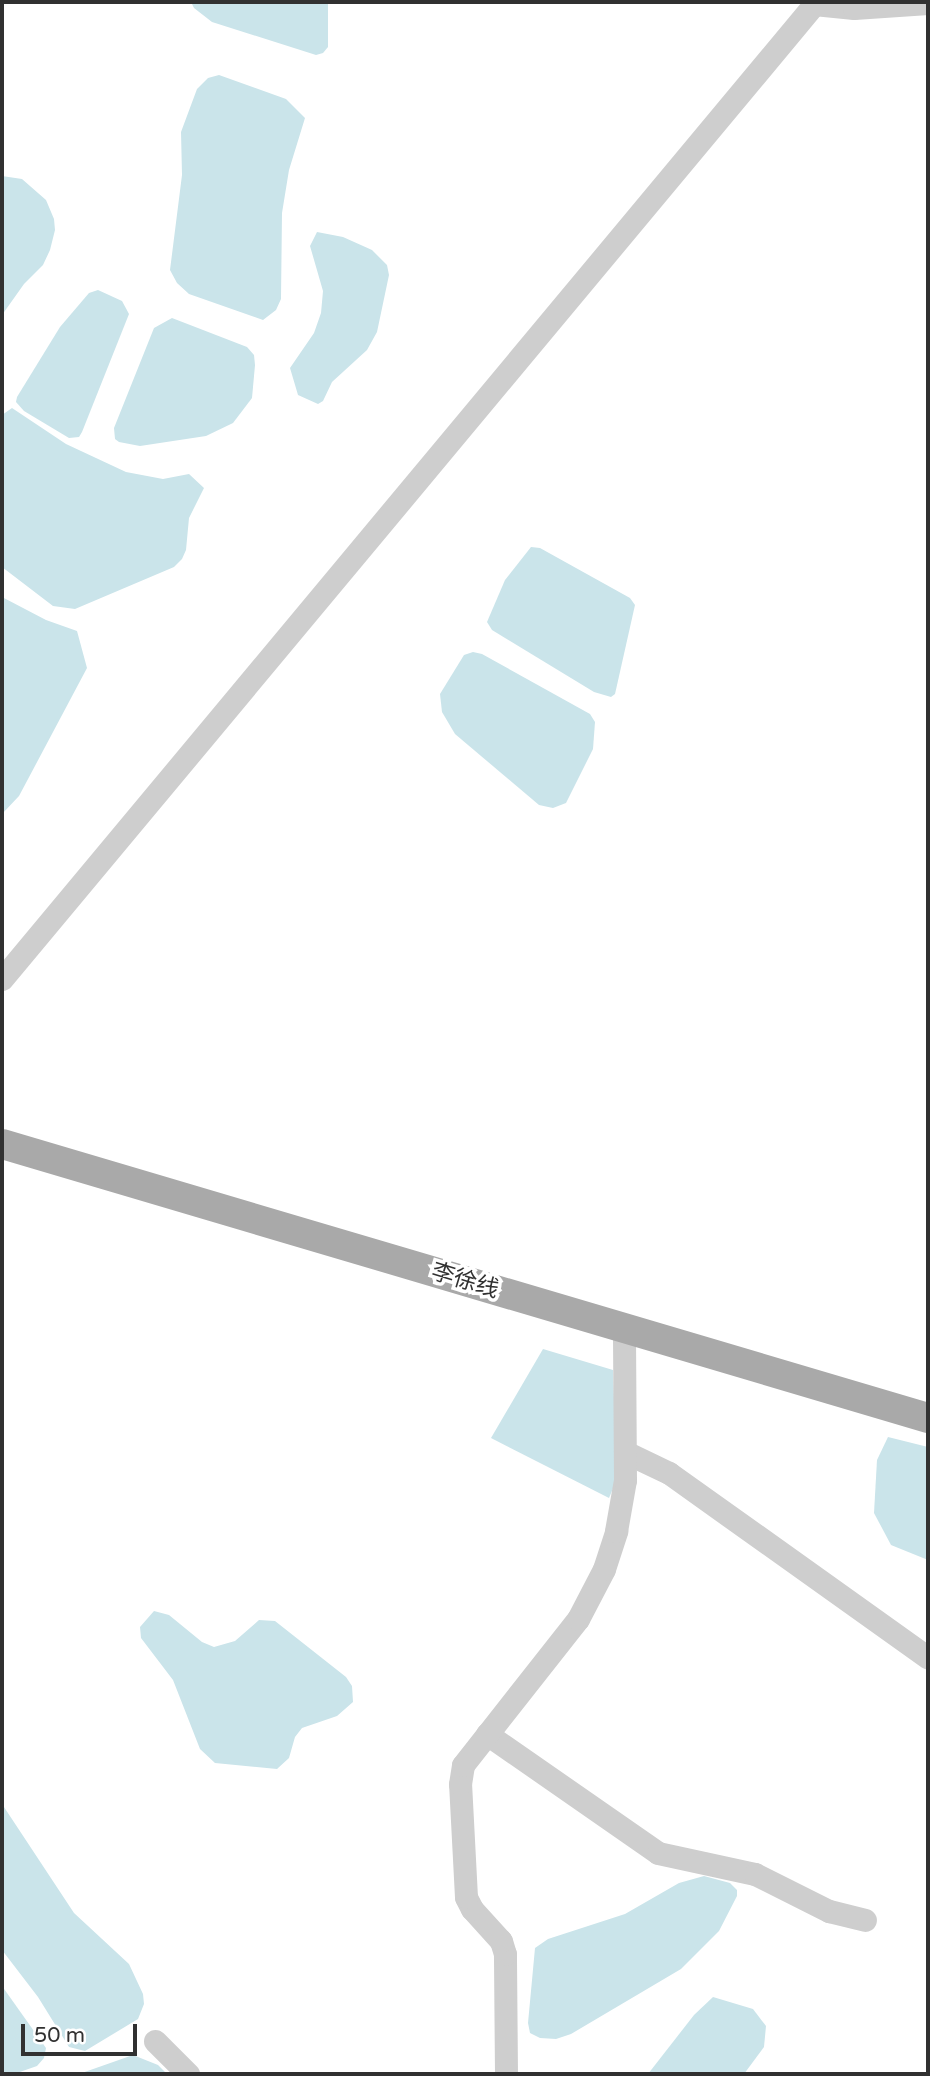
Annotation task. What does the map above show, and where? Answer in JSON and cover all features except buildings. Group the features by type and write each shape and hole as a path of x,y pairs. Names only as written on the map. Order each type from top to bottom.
{"main road":[{"name":"李徐线","path":"2,1144 928,1418"}],"street":[{"path":"2,979 815,3 854,8 928,3"},
{"path":"506,2074 505,1954 501,1941 472,1909 466,1897 460,1784 463,1765 578,1619 598,1585 621,1509 625,1452 624,1328"},
{"path":"625,1452 669,1473 928,1658"},
{"path":"487,1734 658,1853 755,1874 829,1911 865,1920"},
{"path":"155,2041 188,2074"}],"water":[{"path":"191,2 328,2 328,47 323,53 316,55 212,22 194,8"},
{"path":"219,75 286,99 305,118 289,170 282,213 281,299 276,310 263,320 189,294 177,283 170,270 182,175 181,132 197,89 208,78"},
{"path":"2,176 22,179 46,200 54,219 55,230 43,265 24,284 2,315"},
{"path":"317,232 343,237 372,250 387,265 389,275 377,332 367,350 332,382 323,401 318,404 298,395 290,368 314,333 321,313 323,291 310,246"},
{"path":"98,290 122,301 129,314 82,432 79,437 69,438 24,411 16,402 60,327 89,293"},
{"path":"172,318 247,347 254,355 255,365 252,398 233,423 206,436 140,446 119,442 115,439 114,428 154,328"},
{"path":"12,408 66,444 126,472 163,479 189,474 204,488 189,518 186,550 182,559 174,567 75,609 53,606 2,567 2,415"},
{"path":"531,547 540,548 630,598 635,605 615,694 611,697 594,692 492,630 487,622 505,580"},
{"path":"2,597 46,620 77,631 87,668 19,796 2,814"},
{"path":"473,652 482,654 590,714 595,722 593,749 566,803 553,808 539,805 455,734 442,712 440,694 464,655"},
{"path":"543,1349 613,1370 617,1479 609,1498 491,1438"},
{"path":"888,1437 928,1447 928,1560 891,1545 874,1513 877,1460"},
{"path":"154,1611 169,1615 202,1642 214,1647 235,1641 259,1620 275,1621 346,1677 352,1686 353,1702 337,1716 302,1728 295,1737 289,1758 277,1769 215,1763 200,1749 173,1680 141,1638 140,1627"},
{"path":"2,1804 74,1913 129,1964 143,1994 144,2004 138,2019 85,2051 69,2047 38,1997 2,1950"},
{"path":"704,1876 730,1883 737,1890 737,1896 719,1931 681,1969 571,2034 556,2039 540,2038 530,2033 528,2023 535,1948 548,1939 625,1914 679,1883"},
{"path":"2,1986 46,2048 44,2058 37,2066 14,2074 2,2074"},
{"path":"713,1997 753,2009 766,2026 764,2047 744,2074 648,2074 694,2015"},
{"path":"133,2055 158,2065 167,2074 79,2074"}]}
